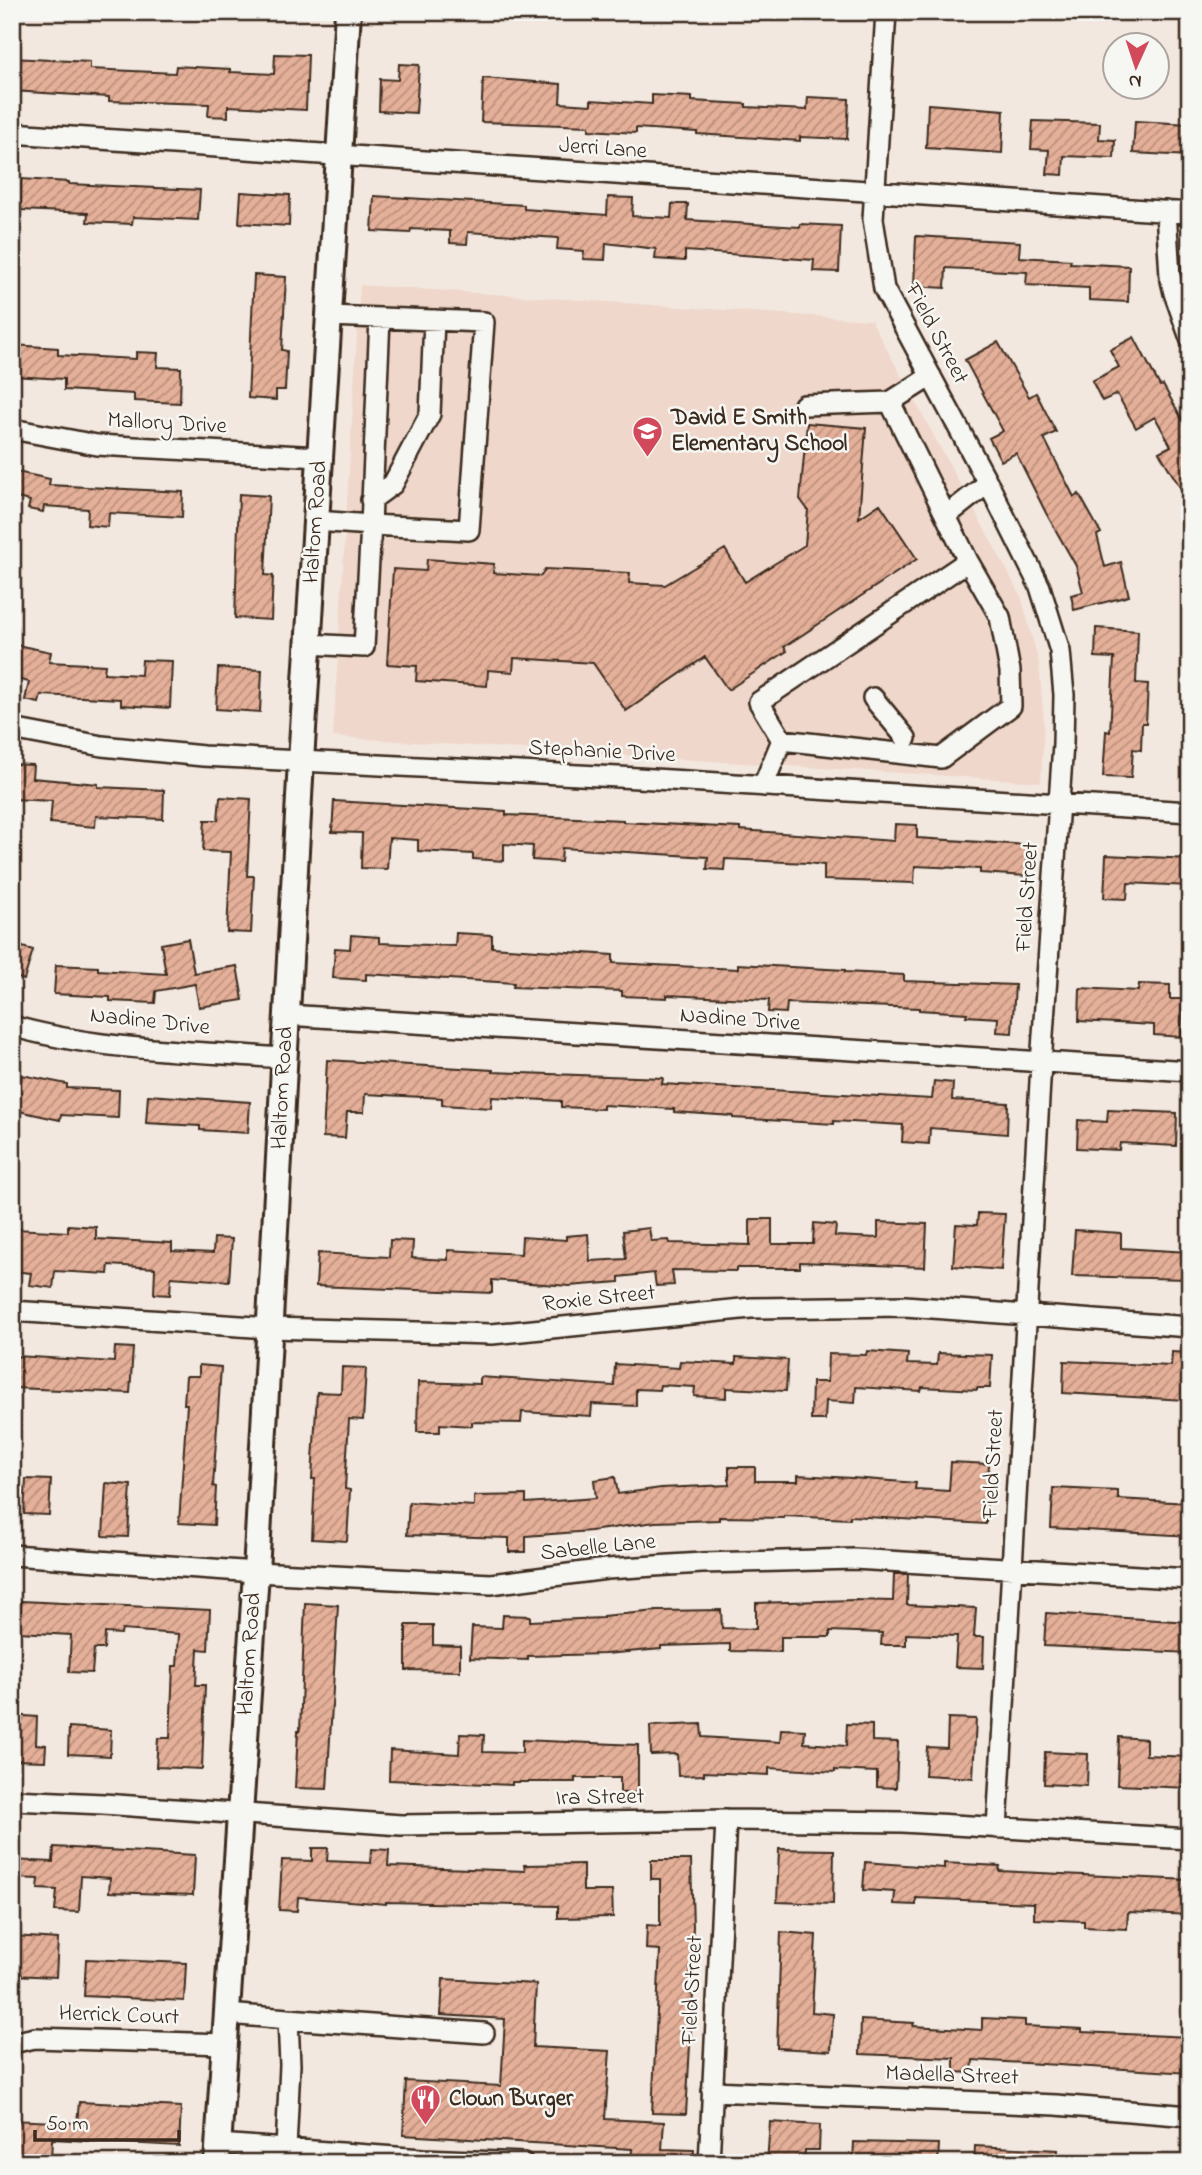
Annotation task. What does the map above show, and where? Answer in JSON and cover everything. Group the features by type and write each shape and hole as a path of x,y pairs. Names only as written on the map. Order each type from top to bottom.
{"main road":[{"name":"Haltom Road","path":"218,2153 256,1572 301,761 348,12"}],"street":[{"name":"Field Street","path":"886,12 873,219 884,289 988,483 1040,587 1060,651 1064,708 997,1828"},
{"name":"Jerri Lane","path":"12,134 1190,213"},
{"path":"1166,211 1170,276 1190,338"},
{"path":"316,521 469,530 484,322 329,316"},
{"path":"308,644 365,647 380,318"},
{"path":"371,500 393,484 430,414 435,320"},
{"path":"804,404 890,402 931,376"},
{"path":"782,740 941,758 1011,706 1010,671 1000,617 968,561 890,402"},
{"name":"Mallory Drive","path":"12,429 97,445 320,457"},
{"path":"946,516 988,483"},
{"path":"782,740 760,702 968,561"},
{"path":"873,698 906,738"},
{"name":"Stephanie Drive","path":"12,729 102,746 203,756 1190,812"},
{"path":"763,786 782,740"},
{"name":"Nadine Drive","path":"286,1016 1190,1071"},
{"name":"Nadine Drive","path":"12,1026 38,1034 113,1045 284,1058"},
{"name":"Roxie Street","path":"12,1311 270,1328 492,1334 751,1308 905,1306 1190,1327"},
{"name":"Sabelle Lane","path":"12,1555 256,1572 491,1584 607,1569 854,1559 1190,1579"},
{"name":"Ira Street","path":"12,1800 401,1825 726,1820 902,1822 1190,1839"},
{"name":"Field Street","path":"709,2163 726,1820"},
{"path":"226,2014 484,2033"},
{"path":"286,2149 290,2065 288,2019"},
{"name":"Herrick Court","path":"12,2043 35,2038 224,2044"},
{"name":"Madella Street","path":"712,2091 1056,2105 1190,2116"},
{"path":"218,2153 286,2149 423,2161 523,2163"}],"shaded area":[{"name":"David E Smith Elementary School","path":"360,285 871,320 1021,596 1039,663 1044,723 1041,782 333,737"}],"building":[{"path":"275,54 308,55 306,110 228,106 228,117 208,116 209,104 109,101 109,97 12,91 12,58 90,62 90,69 175,73 176,66 274,74"},
{"path":"399,64 419,65 416,113 379,111 380,79 398,80"},
{"path":"483,78 561,84 560,103 591,105 591,100 652,104 652,95 692,97 692,101 746,104 746,107 807,110 808,97 849,99 847,139 800,137 800,141 636,128 636,133 589,130 589,126 481,122"},
{"path":"928,104 1004,110 1002,153 926,148"},
{"path":"1033,121 1100,123 1099,139 1115,140 1114,158 1064,156 1063,175 1047,174 1049,150 1031,149"},
{"path":"1135,121 1190,124 1190,156 1133,153"},
{"path":"21,179 200,190 198,220 133,217 132,224 87,222 88,213 20,210"},
{"path":"241,192 290,195 289,226 239,223"},
{"path":"374,196 524,205 524,209 607,215 608,197 633,198 632,216 671,218 672,204 688,204 687,220 800,227 800,224 841,226 839,272 813,271 814,260 685,251 685,261 655,259 656,249 606,243 605,260 583,259 584,251 557,249 558,238 468,232 467,244 450,243 450,231 372,231"},
{"path":"916,236 1020,242 1019,257 1129,266 1128,302 1089,300 1089,288 1026,285 1027,272 946,268 945,288 914,286"},
{"path":"254,275 286,277 282,350 287,351 285,390 276,390 276,400 248,398"},
{"path":"1134,337 1160,386 1163,385 1190,433 1190,504 1159,452 1171,446 1155,417 1136,428 1117,394 1102,401 1092,381 1119,367 1110,350"},
{"path":"998,342 1029,397 1036,393 1056,432 1044,438 1074,497 1079,494 1101,533 1097,535 1105,567 1121,562 1129,596 1074,610 1071,595 1083,592 1076,566 1016,453 1001,461 989,438 1003,431 965,360"},
{"path":"13,345 58,348 58,355 136,359 136,352 158,353 157,367 181,368 180,403 134,401 134,394 64,390 64,379 12,376"},
{"path":"807,423 866,428 859,518 880,504 917,559 784,647 787,651 728,690 705,657 626,711 593,663 514,658 513,672 488,670 487,686 416,681 417,666 387,664 393,569 426,571 427,559 494,564 493,573 541,576 545,569 630,573 629,583 665,585 725,549 745,582 805,545 808,510 800,499"},
{"path":"12,471 50,479 49,485 183,492 182,517 109,513 108,527 87,525 88,509 44,506 43,512 28,509 30,501 12,497"},
{"path":"239,494 269,496 265,575 273,576 271,620 235,618"},
{"path":"1096,628 1138,631 1136,683 1148,684 1146,723 1142,723 1141,750 1133,749 1131,778 1103,777 1106,731 1110,732 1114,658 1095,657"},
{"path":"12,644 51,652 49,662 105,665 104,673 141,675 142,660 172,661 170,708 121,705 121,699 41,695 39,703 25,700 29,682 12,678"},
{"path":"218,668 262,670 260,712 216,709"},
{"path":"12,764 33,765 32,778 98,784 98,787 164,790 163,819 96,816 95,827 50,823 52,801 12,799"},
{"path":"220,797 251,799 247,876 254,876 251,933 227,932 231,852 203,851 205,820 218,820"},
{"path":"334,801 506,811 506,815 623,820 894,841 895,824 917,825 917,838 1028,845 1026,876 980,873 980,869 915,866 914,883 824,880 824,865 807,863 725,859 724,870 707,869 708,857 562,848 561,862 532,860 533,846 504,844 504,861 473,859 473,854 418,851 418,840 389,838 387,869 361,868 362,833 332,832"},
{"path":"1106,855 1190,859 1189,886 1128,883 1127,899 1104,898"},
{"path":"456,933 492,935 492,947 613,955 613,963 738,969 738,964 904,975 904,981 1015,985 1012,1033 997,1032 998,1018 919,1008 787,1003 786,1013 768,1012 769,1000 667,995 667,998 622,996 622,991 513,987 514,983 366,974 366,980 333,978 335,948 350,949 351,935 379,937 379,943 455,946"},
{"path":"188,939 194,973 237,966 243,1000 199,1007 195,984 156,991 155,1003 54,994 56,965 166,974 161,944"},
{"path":"12,944 33,950 24,980 12,976"},
{"path":"1139,984 1170,985 1170,999 1183,999 1181,1037 1154,1035 1154,1025 1079,1021 1080,988 1138,991"},
{"path":"327,1060 493,1072 663,1078 662,1084 932,1099 934,1081 953,1083 952,1100 1008,1103 1007,1134 930,1128 929,1144 902,1142 903,1125 733,1118 674,1112 674,1109 603,1105 603,1109 561,1107 561,1101 492,1097 491,1108 442,1105 442,1098 365,1094 364,1112 347,1112 345,1138 323,1137"},
{"path":"22,1075 67,1084 67,1088 119,1090 118,1118 61,1115 60,1120 14,1110"},
{"path":"148,1095 250,1102 248,1133 200,1130 200,1126 146,1123"},
{"path":"1108,1110 1177,1113 1176,1146 1120,1143 1119,1150 1077,1148 1078,1120 1107,1122"},
{"path":"978,1213 1005,1214 1001,1270 953,1266 956,1224 977,1225"},
{"path":"750,1219 772,1219 772,1244 813,1244 814,1223 836,1225 835,1236 878,1238 878,1222 927,1224 925,1267 800,1262 800,1268 672,1270 674,1285 656,1286 654,1273 619,1277 619,1282 569,1286 492,1280 492,1293 316,1286 318,1253 389,1257 390,1240 413,1241 412,1258 448,1260 448,1250 521,1254 522,1237 566,1240 566,1236 588,1234 590,1261 626,1259 623,1231 649,1228 651,1241 750,1245"},
{"path":"68,1225 96,1227 96,1239 172,1243 172,1251 213,1253 214,1238 232,1239 229,1281 171,1277 170,1295 154,1294 155,1268 109,1265 108,1274 55,1271 53,1288 29,1285 31,1273 12,1271 12,1239 15,1239 16,1229 68,1232"},
{"path":"1075,1230 1121,1233 1121,1248 1189,1252 1187,1279 1072,1276"},
{"path":"115,1347 133,1348 130,1393 15,1388 17,1356 114,1362"},
{"path":"867,1351 908,1354 907,1364 937,1365 938,1353 992,1355 990,1388 977,1390 922,1387 921,1391 856,1387 855,1403 826,1401 825,1420 811,1420 812,1382 827,1382 828,1354 866,1355"},
{"path":"1172,1352 1187,1353 1185,1400 1063,1393 1064,1361 1171,1366"},
{"path":"736,1357 788,1360 786,1391 726,1388 726,1398 694,1396 695,1387 660,1385 659,1390 636,1389 636,1406 592,1404 591,1416 522,1412 521,1423 472,1422 472,1426 440,1424 440,1432 417,1432 418,1382 480,1384 480,1377 614,1386 615,1364 679,1368 680,1361 736,1364"},
{"path":"199,1365 221,1367 213,1486 216,1487 214,1525 179,1523 187,1404 184,1404 186,1376 199,1376"},
{"path":"342,1367 366,1368 363,1420 349,1419 345,1489 350,1490 347,1541 312,1539 317,1392 341,1393"},
{"path":"951,1462 989,1464 986,1524 850,1516 850,1519 719,1517 719,1520 655,1522 526,1536 526,1552 509,1552 509,1538 407,1535 409,1502 474,1506 474,1496 526,1495 526,1503 596,1498 594,1480 615,1477 618,1494 661,1488 729,1485 729,1467 755,1467 755,1481 798,1481 798,1475 916,1483 915,1489 949,1491"},
{"path":"26,1479 51,1480 49,1515 24,1514"},
{"path":"106,1483 131,1485 128,1537 103,1536"},
{"path":"1053,1488 1118,1491 1118,1499 1190,1503 1190,1536 1051,1528"},
{"path":"894,1574 908,1574 907,1605 976,1608 974,1637 984,1637 983,1668 955,1667 957,1636 906,1634 906,1645 881,1645 882,1633 830,1631 830,1637 781,1637 781,1652 730,1651 730,1644 661,1646 661,1649 605,1654 528,1656 528,1660 470,1658 472,1627 502,1628 503,1615 530,1616 530,1621 603,1618 657,1611 721,1610 722,1628 756,1629 756,1603 893,1601"},
{"path":"21,1601 210,1610 208,1650 198,1649 196,1685 205,1685 202,1769 156,1767 158,1738 170,1738 173,1666 177,1666 179,1634 122,1630 121,1634 105,1633 104,1649 94,1649 92,1673 69,1672 71,1635 19,1632"},
{"path":"305,1603 338,1605 327,1789 295,1788"},
{"path":"1046,1613 1190,1622 1190,1653 1044,1646"},
{"path":"406,1625 433,1625 433,1645 460,1646 460,1671 406,1670"},
{"path":"12,1715 37,1717 36,1744 46,1745 45,1761 12,1760"},
{"path":"948,1718 976,1719 973,1778 925,1775 927,1747 947,1748"},
{"path":"701,1724 702,1737 780,1742 781,1729 805,1730 804,1743 846,1746 847,1724 872,1725 872,1741 898,1742 896,1788 877,1787 877,1772 769,1768 769,1775 704,1772 704,1775 678,1776 677,1754 651,1755 650,1726"},
{"path":"69,1727 111,1730 110,1756 68,1754"},
{"path":"460,1734 484,1735 483,1752 522,1753 522,1740 638,1745 638,1793 620,1793 620,1778 575,1778 575,1782 512,1782 512,1785 389,1780 390,1750 459,1754"},
{"path":"1119,1737 1146,1739 1146,1755 1190,1757 1190,1788 1117,1785"},
{"path":"1045,1752 1088,1754 1087,1786 1044,1784"},
{"path":"54,1847 195,1855 193,1895 109,1892 110,1878 81,1876 79,1912 55,1911 57,1890 38,1889 39,1879 12,1878 12,1860 53,1862"},
{"path":"312,1848 328,1848 327,1861 371,1863 372,1849 389,1850 388,1866 525,1871 524,1865 583,1864 583,1891 612,1891 613,1917 558,1918 558,1906 386,1904 298,1897 297,1911 279,1910 282,1860 312,1861"},
{"path":"779,1849 834,1850 833,1904 777,1902"},
{"path":"651,1860 691,1860 693,1927 689,1994 693,1994 686,2114 652,2113 660,1950 646,1949 647,1925 660,1926 660,1879 651,1879"},
{"path":"865,1862 944,1868 944,1863 1000,1866 999,1871 1190,1880 1190,1915 1128,1912 1127,1929 1084,1927 1084,1921 1034,1919 1034,1903 916,1898 916,1905 894,1904 895,1892 863,1890"},
{"path":"781,1932 816,1935 812,2012 833,2014 831,2051 777,2048"},
{"path":"13,1936 58,1939 56,1977 12,1975"},
{"path":"86,1959 186,1963 184,2001 84,1996"},
{"path":"443,1979 536,1984 533,2047 610,2051 605,2119 664,2122 662,2149 694,2150 693,2163 631,2163 632,2149 403,2135 406,2081 501,2086 505,2019 441,2015"},
{"path":"982,2018 1025,2020 1025,2026 1082,2029 1082,2032 1190,2037 1190,2073 973,2060 972,2073 954,2072 954,2058 860,2054 861,2020 982,2030"},
{"path":"79,2102 181,2107 179,2146 52,2139 51,2160 12,2158 12,2120 77,2123"},
{"path":"770,2122 820,2125 819,2150 805,2150 804,2163 767,2163"},
{"path":"854,2142 939,2144 938,2163 853,2163"},
{"path":"975,2146 1058,2150 1057,2163 974,2163"}],"place":[{"name":"David E Smith Elementary School","path":"648,458"},
{"name":"Clown Burger","path":"426,2126"}]}
